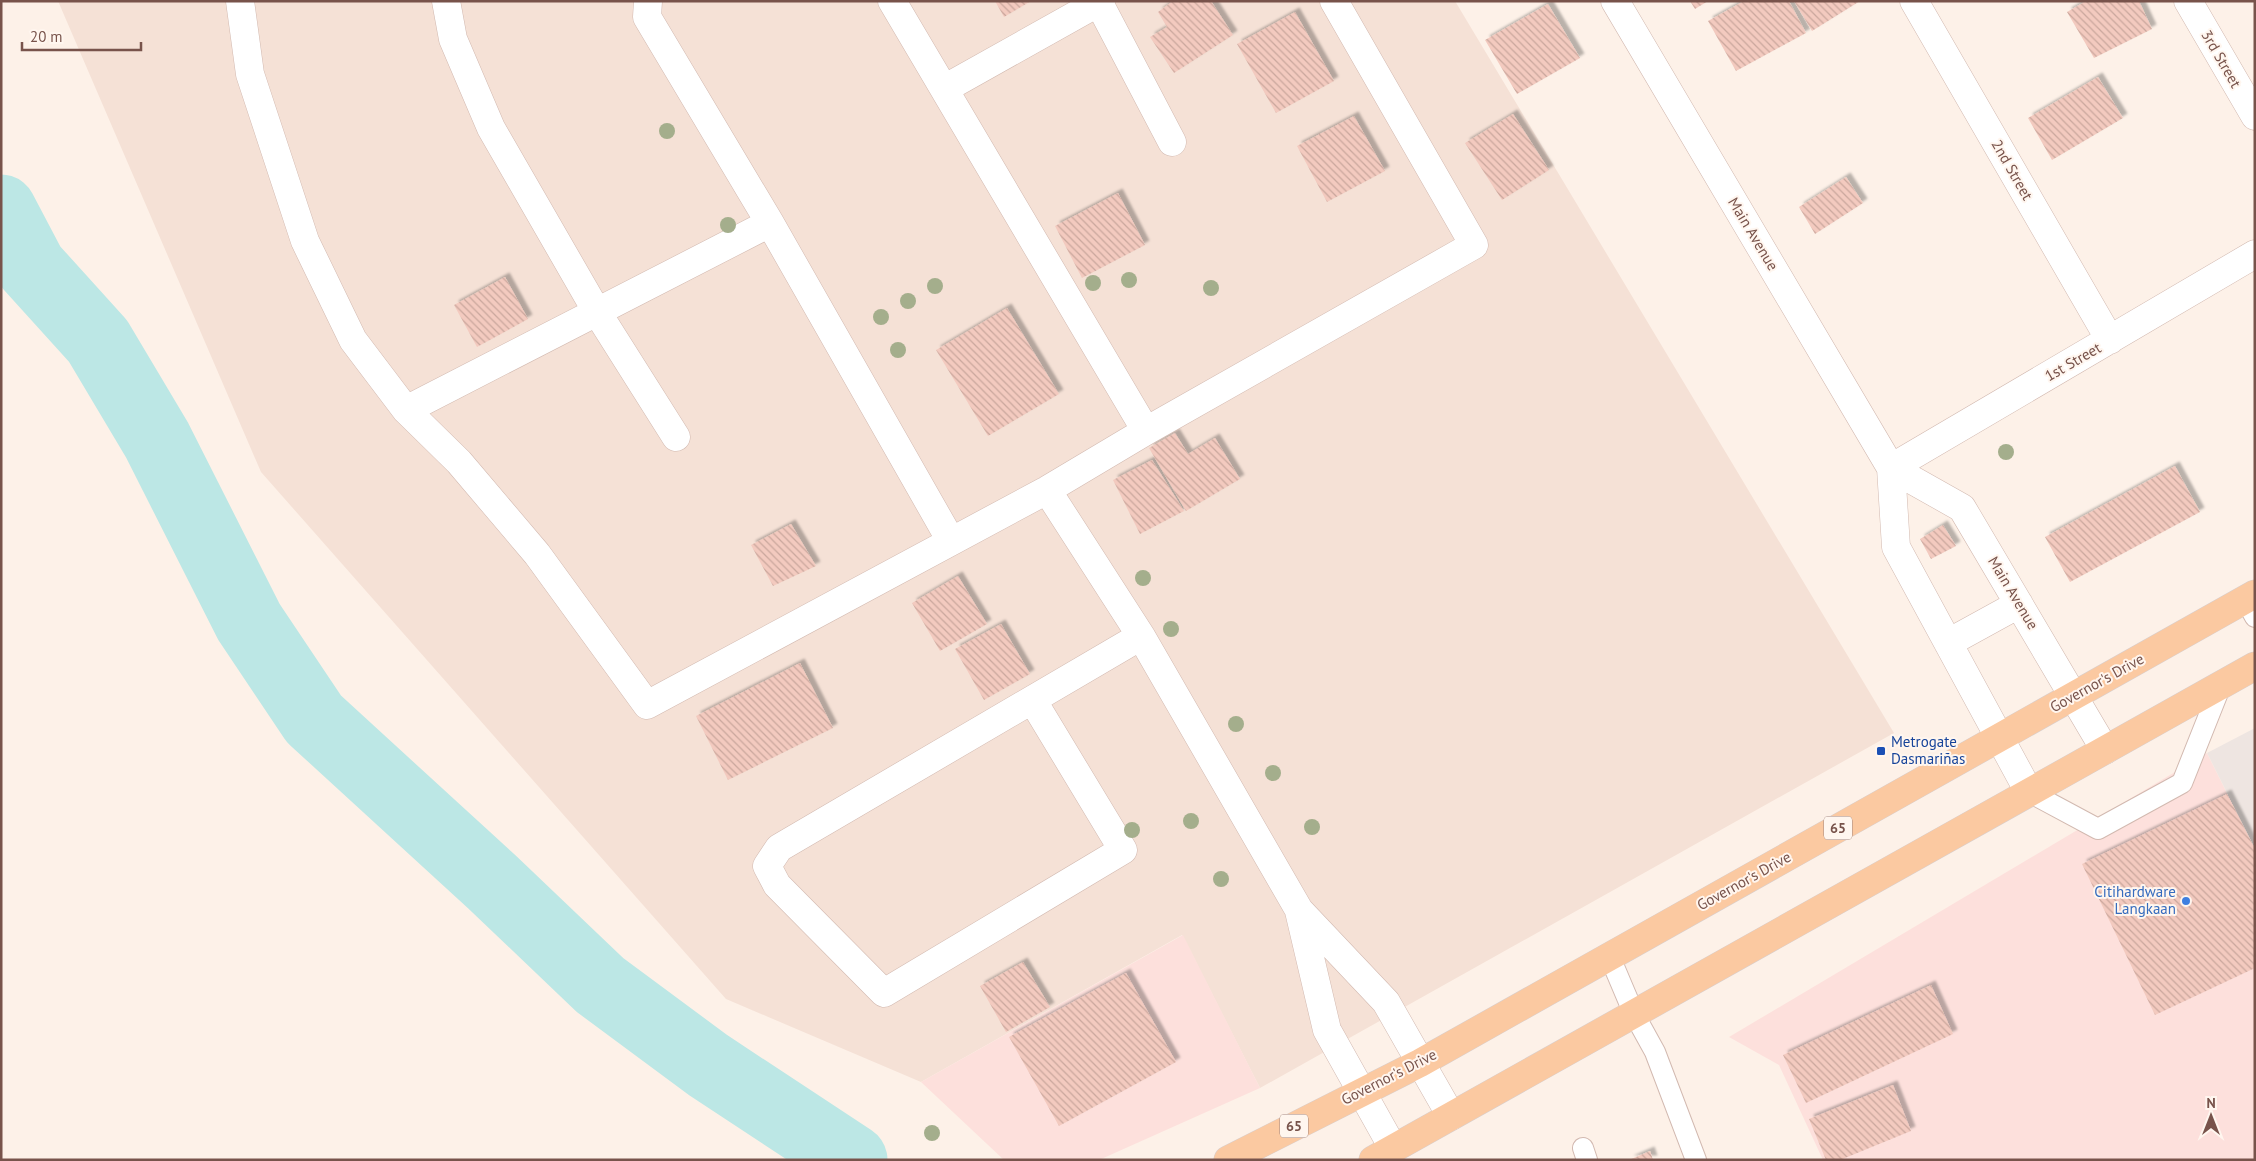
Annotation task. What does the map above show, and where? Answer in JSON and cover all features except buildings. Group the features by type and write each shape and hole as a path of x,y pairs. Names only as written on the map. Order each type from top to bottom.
{"main road":[{"name":"Governor's Drive","path":"1228,1160 1420,1062 2074,696 2252,603"},
{"path":"1389,1156 1451,1116 2255,666"}],"street":[{"path":"240,1 250,74 306,242 353,340 406,410 459,462 537,554 647,705 1047,490 1146,431 1474,246 1334,1"},
{"path":"446,1 453,39 491,128 597,312 676,436"},
{"path":"648,1 647,18 770,223 951,541"},
{"path":"892,1 1146,431"},
{"name":"Main Avenue","path":"1615,1 1891,468 1896,547 2030,792"},
{"name":"2nd Street","path":"1914,1 2110,340"},
{"name":"3rd Street","path":"2188,1 2255,116"},
{"path":"944,89 1099,2 1172,142"},
{"path":"406,410 770,223"},
{"name":"1st Street","path":"1891,468 2255,254"},
{"name":"Main Avenue","path":"1891,468 1962,508 2105,750"},
{"path":"1047,490 1141,636 1299,910 1384,999 1451,1116"},
{"path":"1948,643 2019,604"},
{"path":"1033,701 1123,850 884,993 777,885 768,866 779,848 1033,701 1141,636"},
{"path":"1299,910 1327,1030 1360,1093 1389,1156"}],"lane":[{"path":"2030,792 2098,829 2182,783 2221,685"},
{"path":"1609,955 1634,1014 1655,1052 1696,1160"}],"shaded area":[{"path":"58,1 1455,1 1894,733 1260,1088 1182,935 921,1082 726,999 261,472"},
{"path":"2255,728 2255,849 2207,753"},
{"path":"2207,753 2255,849 2255,1160 1823,1160 1779,1065 1729,1037"},
{"path":"1183,935 1260,1088 1099,1160 1004,1160 921,1082"}],"waterway":[{"path":"1,210 31,267 98,341 157,440 249,622 314,719 492,882 600,985 708,1065 852,1160"}],"place":[{"name":"Metrogate Dasmariñas","path":"1881,751"},
{"name":"Citihardware Langkaan","path":"2186,901"}]}
